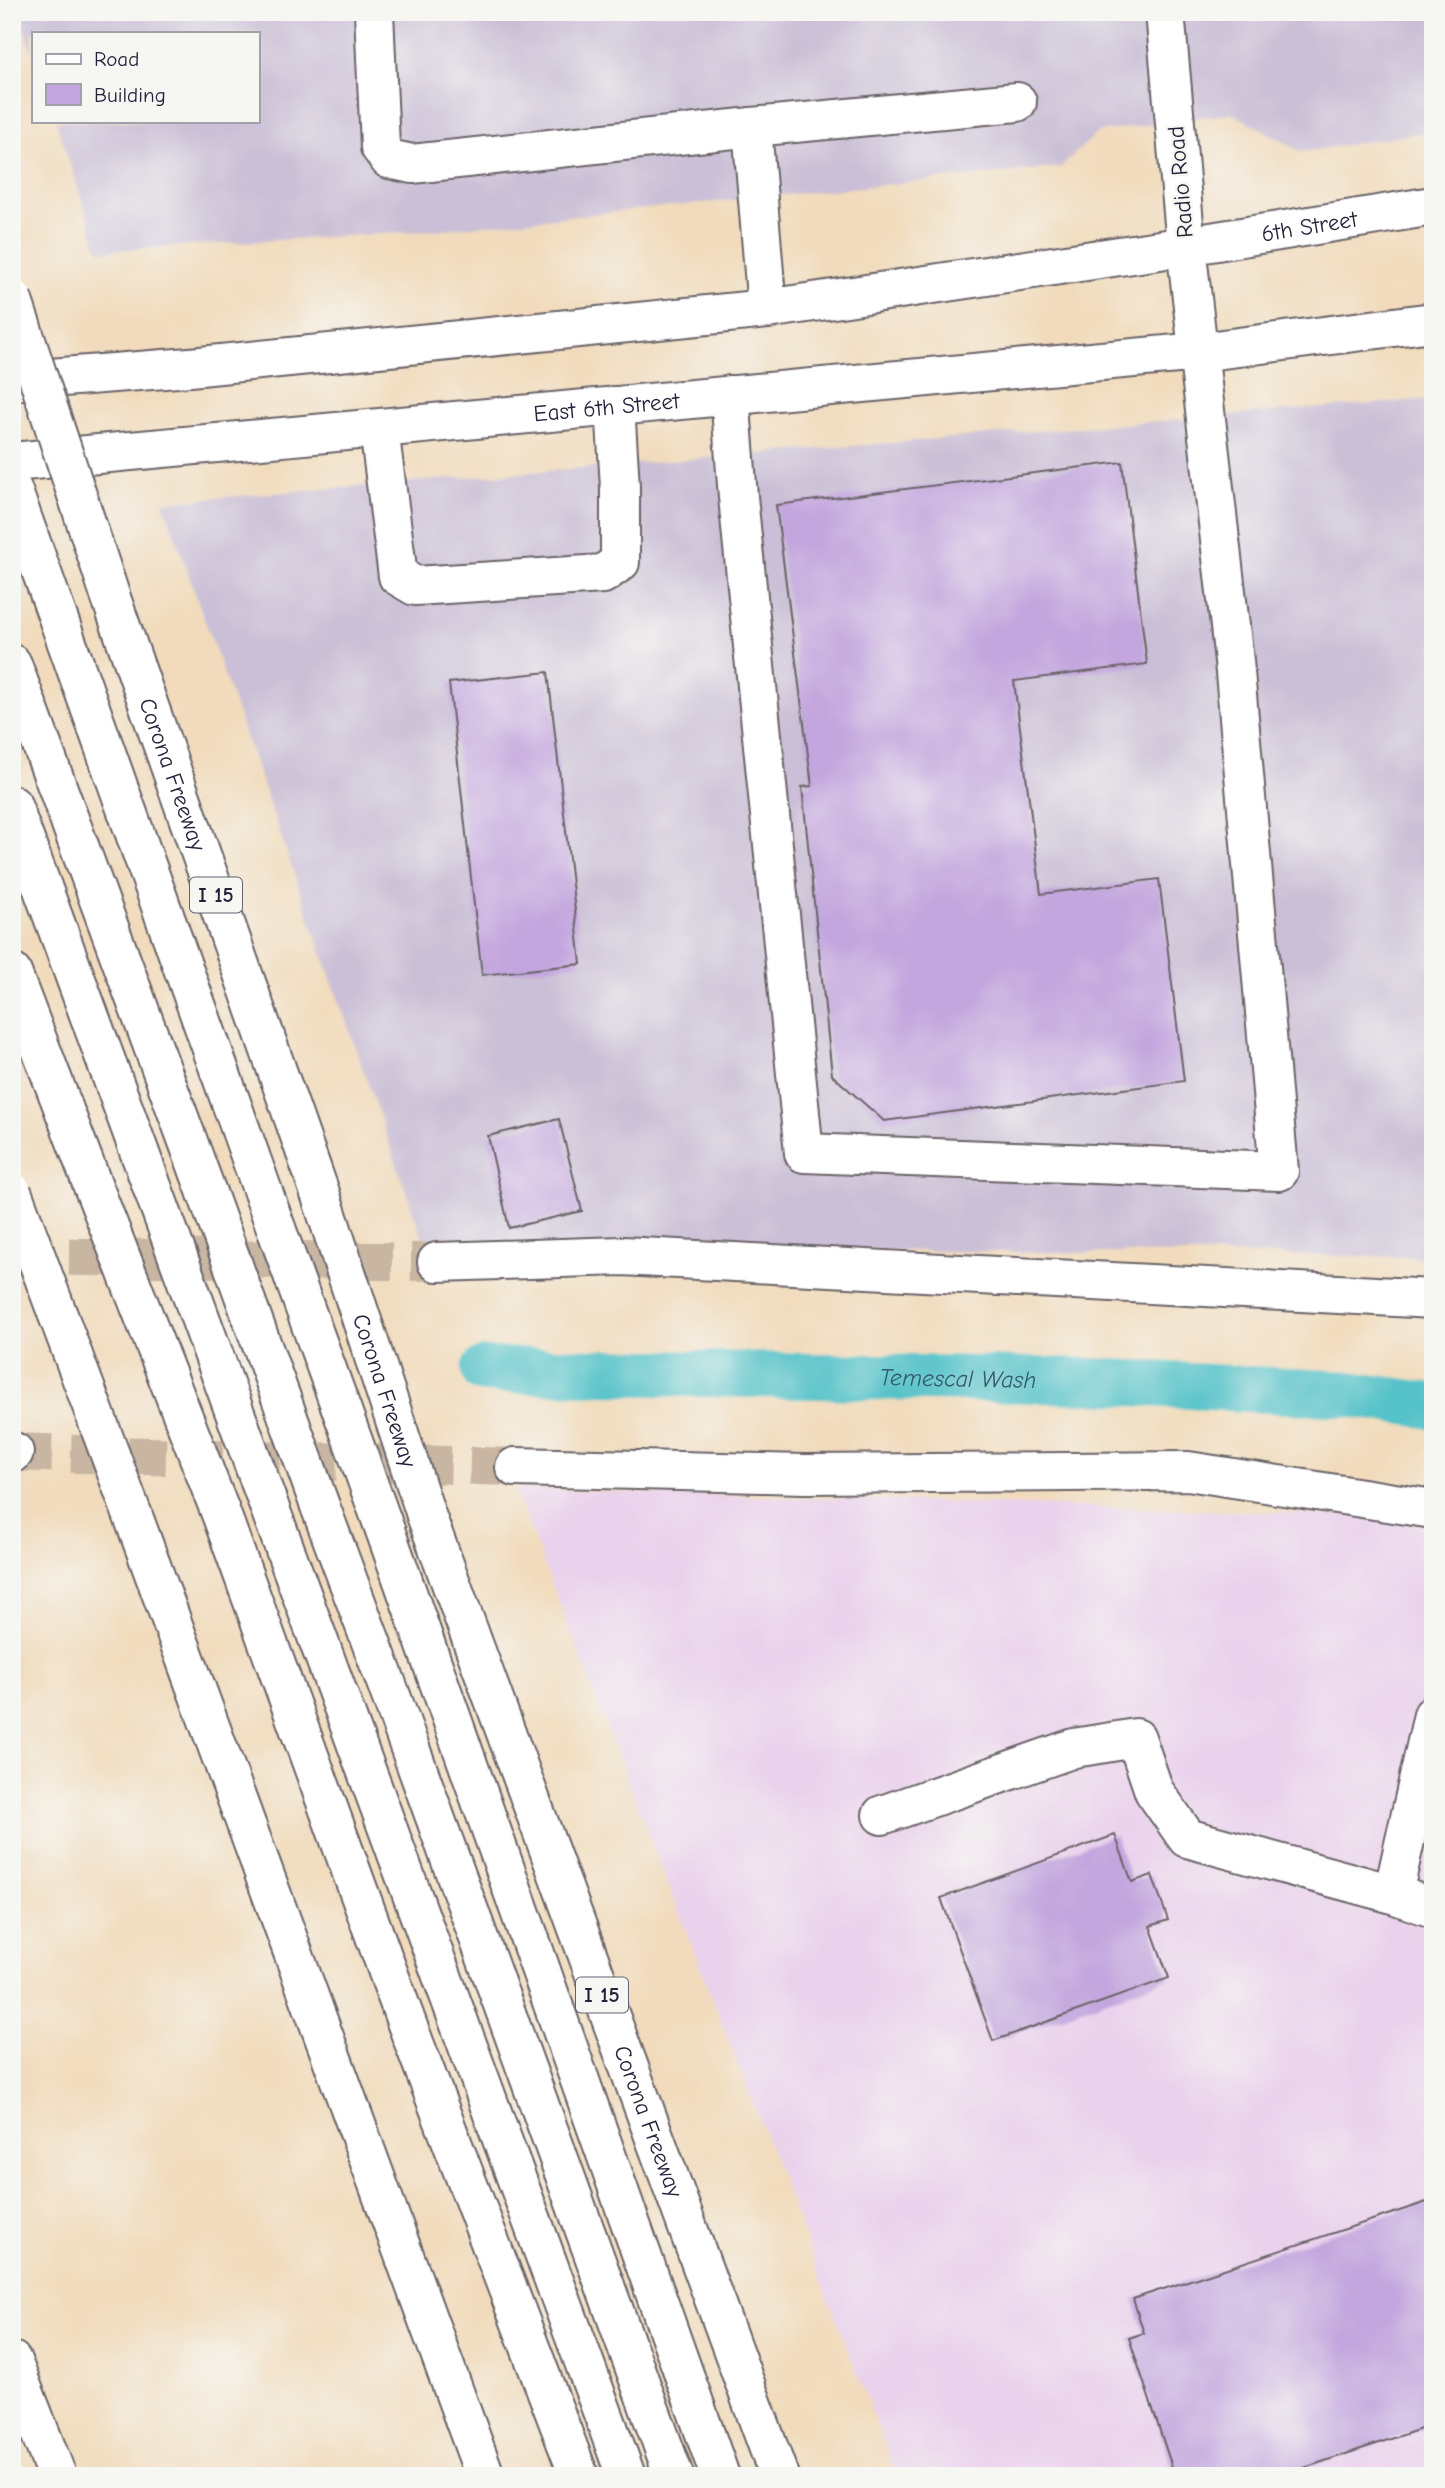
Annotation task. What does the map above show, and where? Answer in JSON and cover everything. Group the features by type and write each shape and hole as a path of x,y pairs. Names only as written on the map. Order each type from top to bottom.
{"main road":[{"path":"374,12 380,147 389,159 412,164 752,127 1017,102"},
{"name":"Radio Road","path":"730,395 804,1153 1279,1171 1234,661 1186,246 1165,12"},
{"path":"752,127 766,309"},
{"name":"6th Street","path":"1186,246 1433,206"},
{"path":"12,381 190,367 766,309 1186,246"},
{"name":"Corona Freeway","path":"12,298 111,598 320,1193 426,1515 779,2476"},
{"path":"1199,352 1433,322"},
{"name":"East 6th Street","path":"12,461 1199,352"},
{"path":"379,429 398,576 415,586 603,574 620,562 620,487 615,407"},
{"path":"12,489 386,1530 720,2476"},
{"path":"12,664 674,2476"},
{"path":"12,805 626,2476"},
{"path":"12,973 220,1511 407,2024 579,2476"},
{"path":"12,1192 485,2476"},
{"path":"437,1262 622,1256 1433,1299"},
{"path":"514,1467 805,1474 1188,1471 1433,1509"},
{"path":"1393,1894 1433,1715"},
{"path":"882,1815 1074,1748 1136,1738 1154,1791 1187,1839 1393,1894 1433,1908"},
{"path":"12,2361 57,2476"}],"shaded area":[{"path":"19,12 1433,12 1433,131 1302,152 1232,113 1098,132 1061,167 424,231 99,251 56,122 259,122 259,32 32,32 32,51"},
{"path":"1433,399 1433,1257 425,1245 163,502"},
{"path":"515,1489 1383,1516 1433,1528 1433,2476 897,2476"}],"building":[{"path":"1122,462 1147,664 1014,681 1041,894 1159,879 1184,1081 884,1121 832,1075 802,787 812,786 776,505"},
{"path":"548,672 581,964 482,975 449,683"},
{"path":"559,1119 582,1211 509,1228 488,1136"},
{"path":"1115,1835 1132,1882 1152,1875 1168,1920 1150,1926 1169,1978 993,2041 941,1898"},
{"path":"1433,2200 1433,2425 1280,2476 1175,2476 1129,2338 1144,2333 1133,2299"}],"waterway":[{"name":"Temescal Wash","path":"484,1370 1091,1381 1348,1394 1433,1406"}],"tunnel":[{"path":"12,1256 437,1262"},
{"path":"14,1452 515,1467"}]}
